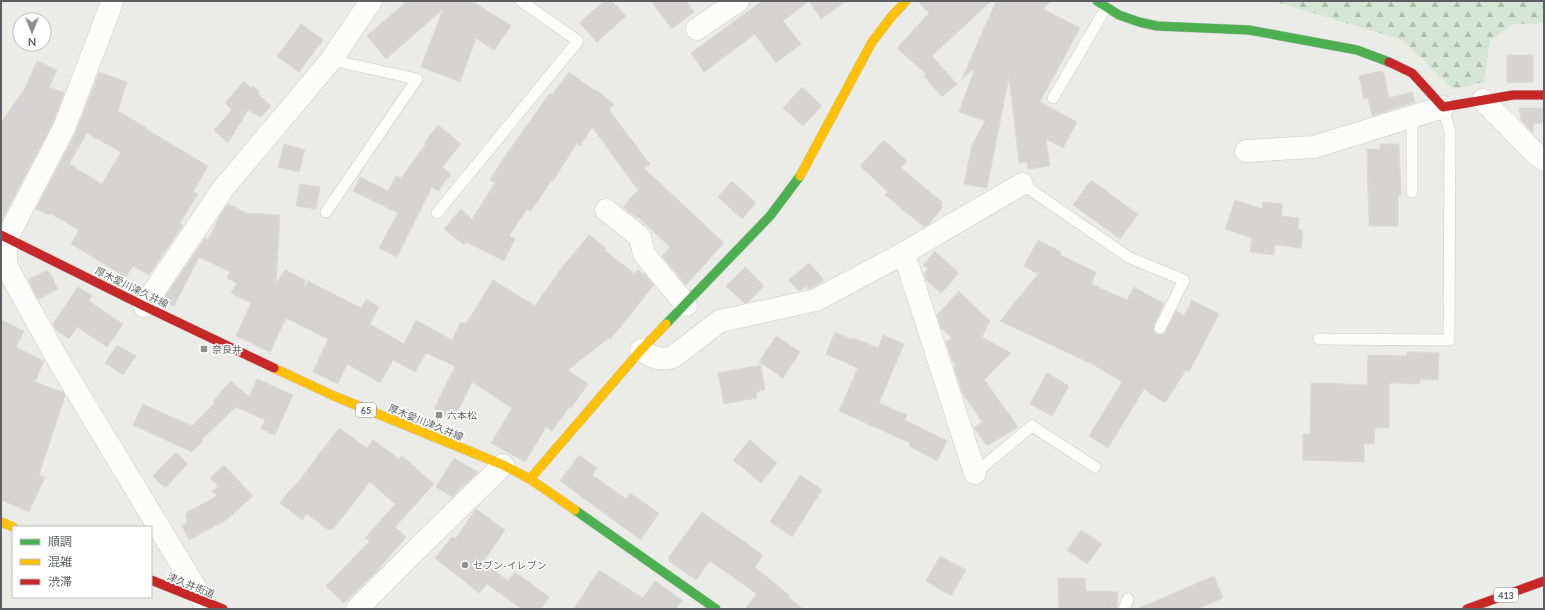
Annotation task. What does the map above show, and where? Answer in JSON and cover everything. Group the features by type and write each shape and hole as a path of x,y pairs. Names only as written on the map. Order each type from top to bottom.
{"main road":[{"path":"530,479 641,350 770,216 788,193 813,155 872,42 892,16 906,1"},
{"path":"1102,4 1119,15 1157,26 1249,30 1357,50 1386,60 1412,73 1443,107 1513,95 1544,95"},
{"name":"厚木愛川津久井線","path":"4,237 144,306 334,396 503,465 530,479 716,609"},
{"path":"1,522 12,527"},
{"name":"津久井街道","path":"152,580 211,607"},
{"name":"413","path":"1467,609 1544,581"}],"street":[{"path":"112,1 64,128 4,237 2,267 17,286 61,365 211,607"},
{"path":"144,306 222,190 331,60 371,1"},
{"path":"697,29 731,3"},
{"path":"1483,100 1535,153 1544,160"},
{"path":"1246,151 1314,147 1412,118 1443,107"},
{"path":"641,350 655,358 667,359 673,357 720,321 816,300 904,253 1022,184"},
{"path":"606,210 640,237 644,254 686,304"},
{"path":"904,253 975,473"},
{"path":"357,609 413,552 503,465"}],"lane":[{"path":"437,213 578,41 521,1"},
{"path":"1053,98 1102,4"},
{"path":"326,212 417,79 331,60"},
{"path":"1319,339 1449,340 1450,132 1443,107"},
{"path":"1412,118 1412,192"},
{"path":"1022,184 1130,258 1184,280 1160,328"},
{"path":"975,473 1032,426 1095,467"}],"green space":[{"path":"1273,1 1544,1 1544,23 1513,24 1490,40 1484,82 1453,89 1403,40"}],"building":[{"path":"407,1 472,1 511,26 494,50 476,38 460,82 421,67 443,9 386,59 367,36"},
{"path":"604,1 612,1 626,16 597,42 579,23"},
{"path":"651,1 686,1 694,12 672,29"},
{"path":"762,1 809,1 783,21 801,44 776,63 755,34 704,72 691,53"},
{"path":"809,1 847,1 821,19"},
{"path":"918,1 991,1 932,56 957,84 942,97 924,76 926,74 897,48 929,13"},
{"path":"996,1 1051,1 1043,9 1080,28 1040,102 1077,122 1063,148 1046,139 1050,166 1028,169 1027,162 1019,163 1009,77 987,188 964,184 972,145 985,121 959,112 975,68 962,79"},
{"path":"301,24 323,40 299,72 277,56"},
{"path":"1507,55 1533,55 1533,82 1507,83"},
{"path":"37,61 57,70 49,87 64,93 53,123 1,222 1,123 25,88"},
{"path":"1380,71 1384,73 1389,98 1412,92 1415,102 1372,116 1368,98 1364,99 1359,76"},
{"path":"99,72 127,82 118,111 208,166 193,192 198,194 180,223 183,225 149,275 133,266 126,277 71,244 79,230 50,213 49,215 36,209 75,134","holes":["87,133 121,152 102,184 69,164"]},
{"path":"569,72 614,104 609,110 650,164 644,168 724,243 686,285 662,256 670,247 638,217 637,218 623,207 638,190 592,127 580,146 577,143 553,181 552,180 530,212 527,209 509,236 515,239 504,261 466,242 464,245 444,229 461,209 472,219 495,183 490,180 501,162 550,93 552,95"},
{"path":"244,81 251,88 253,86 259,91 258,94 271,106 261,117 248,110 228,143 214,130 232,110 225,103"},
{"path":"802,87 822,106 803,126 783,108"},
{"path":"1519,108 1544,108 1544,123 1533,124 1533,133 1521,120"},
{"path":"438,125 461,144 442,167 451,174 438,191 432,187 397,257 379,248 398,213 353,191 360,177 388,191 396,176 401,178"},
{"path":"884,140 907,161 901,168 942,202 942,208 929,224 924,227 885,195 888,192 860,166"},
{"path":"284,144 305,150 299,172 278,167"},
{"path":"1380,144 1399,144 1401,195 1398,195 1398,226 1369,226 1367,149 1381,149"},
{"path":"1091,180 1138,214 1120,239 1073,205"},
{"path":"732,181 756,203 742,219 718,197"},
{"path":"300,184 320,187 316,209 296,206"},
{"path":"1235,200 1262,209 1263,202 1283,204 1281,216 1299,218 1298,229 1303,230 1301,248 1275,245 1274,255 1250,252 1252,238 1225,229"},
{"path":"228,204 246,213 280,215 276,284 285,270 305,280 304,289 308,281 361,308 366,299 379,307 370,324 404,344 416,320 452,340 461,322 466,324 493,280 535,306 562,267 589,235 606,248 605,251 635,274 638,270 643,274 644,273 654,285 610,340 609,338 568,370 588,384 552,431 546,427 525,462 491,443 512,408 472,382 454,419 434,409 455,366 426,353 415,372 393,360 380,383 347,364 338,384 313,372 328,339 286,318 270,352 236,336 251,303 231,293 237,283 227,278 230,272 199,257 174,306 162,301 205,238 208,240 220,215"},
{"path":"1038,240 1061,252 1060,255 1096,272 1091,284 1127,300 1134,287 1164,304 1154,325 1154,332 1157,334 1164,334 1176,311 1184,316 1192,300 1219,314 1189,372 1186,370 1165,403 1144,389 1108,448 1089,436 1122,382 1092,364 1000,321 1038,274 1024,266"},
{"path":"935,251 959,273 941,293 926,280 924,274 928,269 923,265"},
{"path":"809,263 824,280 812,288 808,289 806,286 799,291 789,280"},
{"path":"745,267 764,286 748,302 744,303 726,286"},
{"path":"45,271 50,273 58,289 38,299 28,280"},
{"path":"78,287 92,296 89,301 123,324 107,347 77,327 69,339 56,330 53,324"},
{"path":"959,291 990,321 982,337 1011,353 984,379 1018,427 987,446 974,428 982,422 962,392 954,367 956,366 952,360 946,342 952,338 941,328 937,315"},
{"path":"1,320 24,331 16,347 44,361 35,382 63,392 65,396 39,475 45,477 29,512 1,500"},
{"path":"835,332 852,340 853,338 878,348 883,335 904,344 879,403 907,415 905,420 947,441 937,461 909,446 910,443 839,411 858,368 826,354"},
{"path":"776,336 800,352 783,378 759,362"},
{"path":"117,345 136,356 123,375 105,363"},
{"path":"1407,352 1439,353 1438,380 1420,379 1419,384 1389,383 1389,428 1375,428 1374,444 1364,444 1364,462 1303,460 1303,434 1310,434 1311,383 1367,385 1368,355 1407,356"},
{"path":"761,365 765,390 756,392 757,398 724,404 718,373"},
{"path":"1047,373 1069,386 1052,416 1030,404"},
{"path":"257,379 293,395 275,435 261,429 265,420 236,407 201,440 203,441 192,452 133,425 143,404 192,426 215,403 213,401 231,381 249,397"},
{"path":"339,428 367,448 373,440 399,459 402,456 434,484 395,527 406,537 376,572 344,603 326,586 370,541 365,538 395,504 370,482 333,529 327,529 307,514 302,520 280,503 295,484 296,485"},
{"path":"750,440 777,463 761,483 733,460"},
{"path":"176,452 188,464 165,488 153,476"},
{"path":"579,455 597,468 592,475 626,499 630,493 659,513 641,540 560,481"},
{"path":"454,458 478,472 452,497 436,487"},
{"path":"224,465 253,496 226,520 189,540 182,526 188,522 186,519 186,513 217,496 212,491 218,486 210,478"},
{"path":"800,475 822,490 792,537 770,522"},
{"path":"476,509 505,530 483,562 508,581 515,572 549,597 541,609 522,609 487,584 479,593 435,558 452,537 455,539"},
{"path":"702,512 763,555 755,567 789,595 788,597 803,609 745,609 757,594 710,561 696,580 669,561 670,560 668,558"},
{"path":"1081,530 1102,544 1087,564 1067,550"},
{"path":"940,556 966,570 951,596 926,581"},
{"path":"599,570 643,598 655,581 682,600 676,609 574,609"},
{"path":"1214,576 1223,598 1197,609 1137,609"},
{"path":"1058,578 1085,578 1086,591 1118,592 1117,608 1059,609"}],"traffic: fast":[{"path":"1097,1 1119,15 1157,26 1249,30 1357,50 1389,62"},
{"path":"666,324 770,216 800,176"},
{"path":"575,510 716,609"}],"traffic: slow":[{"path":"800,176 872,42 892,16 906,1"},
{"path":"530,479 641,350 666,324"},
{"path":"274,368 334,396 503,465 530,479 575,510"},
{"path":"1,522 12,527"}],"traffic: jam":[{"path":"1389,62 1412,73 1443,107 1513,95 1544,95"},
{"path":"1,235 274,368"},
{"path":"152,580 223,609"},
{"path":"1467,609 1544,581"}],"place":[{"name":"奈良井","path":"204,349"},
{"name":"六本松","path":"439,415"},
{"name":"セブン-イレブン","path":"465,565"}]}
